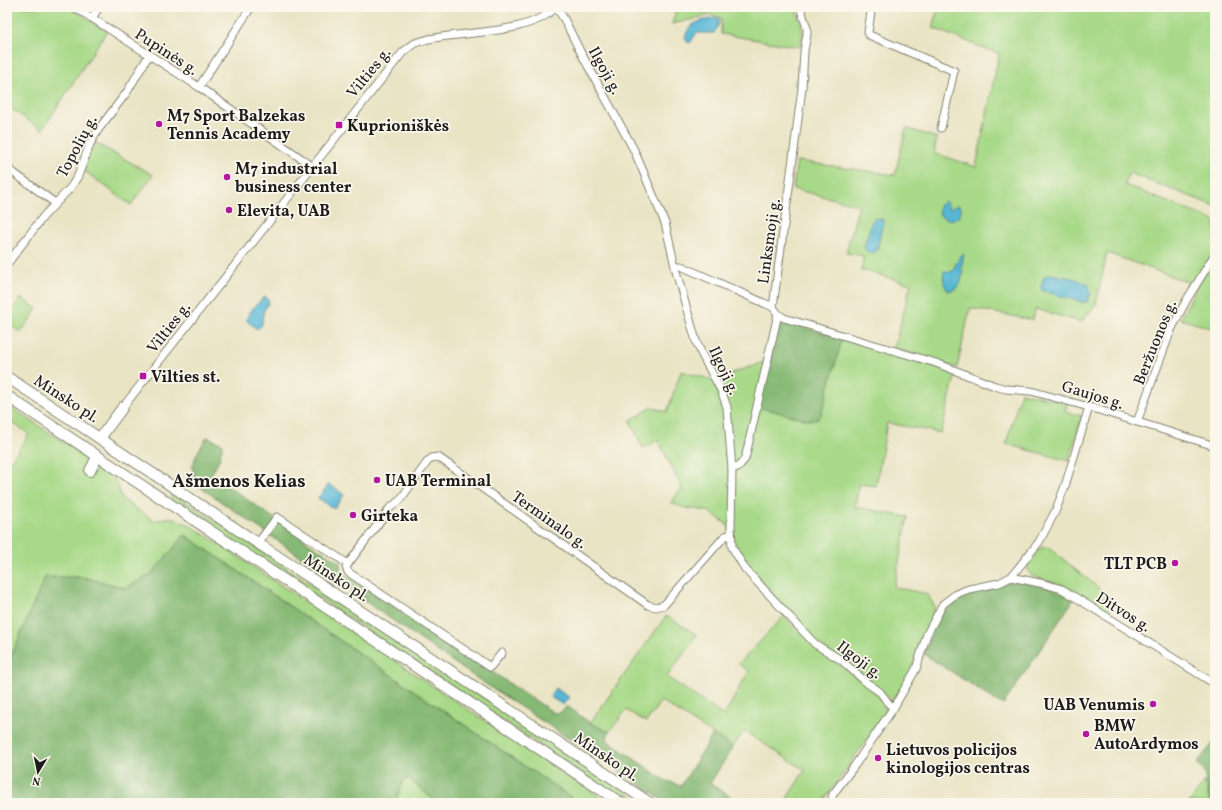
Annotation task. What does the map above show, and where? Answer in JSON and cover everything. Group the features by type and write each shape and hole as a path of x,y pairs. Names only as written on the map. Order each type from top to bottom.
{"highway":[{"name":"Minsko pl.","path":"7,377 650,803"},
{"name":"Minsko pl.","path":"7,396 621,803"},
{"path":"100,438 122,407"},
{"path":"90,471 97,457"},
{"path":"111,465 130,472 154,488 166,490 173,487"}],"street":[{"name":"Pupinės g.","path":"74,7 199,88 312,166"},
{"path":"92,18 99,7"},
{"path":"199,88 251,7"},
{"name":"Vilties g.","path":"122,407 206,303 399,55 409,47 439,36 522,25 543,17 555,7"},
{"name":"Ilgoji g.","path":"555,7 564,19 634,150 665,223 675,266 696,341 721,390 727,407 732,469 732,547 745,569 815,644 841,660 867,683 880,692 889,704 894,707"},
{"name":"Linksmoji g.","path":"778,314 773,307 802,88 804,51 807,34 807,28 800,7"},
{"path":"869,8 869,34 954,71 940,128"},
{"name":"Topolių g.","path":"7,264 43,217 71,187 78,176 90,144 98,130 127,92 149,55"},
{"path":"7,168 55,203"},
{"name":"Beržuonos g.","path":"1137,422 1171,330 1186,301 1215,254"},
{"path":"675,266 681,266 773,307"},
{"path":"732,469 738,467 745,459 778,314"},
{"name":"Gaujos g.","path":"778,314 784,318 936,363 995,386 1031,391 1089,407 1215,446"},
{"path":"831,803 836,789 855,766 894,707 916,669 927,634 943,604 956,594 969,589 999,583 1011,577 1039,542 1055,512 1065,486 1089,407"},
{"name":"Terminalo g.","path":"348,564 390,508 400,500 428,461 436,457 648,605 656,607 664,605 725,536 731,535"},
{"path":"258,543 277,517 348,564 346,567 348,572 490,667 502,653"},
{"name":"Ditvos g.","path":"1011,577 1062,589 1215,684"}],"green space":[{"path":"7,7 69,7 107,31 42,130 7,106"},
{"path":"677,7 794,7 803,31 801,41 799,47 721,34 721,18 711,15 672,24"},
{"path":"938,7 1215,7 1215,206 1129,173 1125,185 1215,221 1215,252 1194,284 1107,253 1096,304 1081,322 1035,309 1033,320 970,308 957,368 894,348 911,284 861,270 864,256 846,253 859,205 793,189 797,161 895,175 906,128 937,138 934,153 976,167 999,54 933,28","holes":["960,257 963,274 943,279 944,272 952,272","1050,274 1076,279 1091,294 1084,303 1042,290 1044,277"]},
{"path":"94,142 153,175 131,205 83,170"},
{"path":"1215,258 1215,329 1180,319 1198,285"},
{"path":"21,298 37,309 21,332 7,323 7,318"},
{"path":"780,319 842,339 821,415 816,420 808,420 758,407"},
{"path":"842,339 893,352 956,373 941,433 887,423 876,486 859,484 855,507 908,517 894,587 927,594 935,607 918,650 914,666 894,702 826,650 788,614 745,563 738,552 728,525 708,511 685,508 671,502 682,488 658,440 643,448 630,421 652,407 667,412 681,371 713,380 770,360 816,420 821,415"},
{"path":"1021,392 1067,403 1065,412 1082,416 1069,461 1006,444"},
{"path":"7,405 108,471 116,481 122,499 154,521 170,517 190,525 609,803 579,803 185,535 151,574 126,588 82,577 45,578 7,665 7,467 29,434 7,419"},
{"path":"207,437 223,444 219,460 209,478 232,489 315,547 340,562 340,567 345,574 554,713 560,712 567,706 590,723 609,732 607,738 609,742 665,780 681,786 713,734 733,747 710,783 740,803 667,803 469,673 197,485 192,468 196,455"},
{"path":"173,493 644,803 627,803 172,500 171,498"},
{"path":"185,535 579,803 438,803 408,778 403,780 395,803 7,803 7,666 45,577 82,577 126,588 151,574"},
{"path":"1044,547 1049,548 1112,599 1108,615 1064,586 1032,576 1027,570 1028,563 1038,550"},
{"path":"1017,581 1046,587 1074,599 1003,705 924,654 939,618 948,605 959,596 975,590"},
{"path":"666,616 697,635 667,677 724,716 749,671 739,664 784,616 819,650 867,685 883,701 886,708 885,714 822,803 784,803 805,770 744,731 733,747 661,701 646,722 626,710 609,732 590,723"},
{"path":"1215,741 1215,803 1210,803 1205,773 1197,763"},
{"path":"408,778 438,803 395,803 403,780"},
{"path":"1205,781 1210,803 1189,803"}],"water":[{"path":"715,18 719,19 719,21 714,33 696,33 691,42 688,43 685,37 693,25 701,21"},
{"path":"945,201 950,209 957,205 961,207 961,212 957,218 946,219 939,214 939,206"},
{"path":"875,218 882,219 883,222 877,250 874,253 866,251 864,247 872,221"},
{"path":"964,254 961,268 963,274 960,284 955,289 948,291 944,282 944,271 952,272 960,256"},
{"path":"1050,274 1076,279 1088,284 1091,294 1088,298 1088,302 1042,290 1041,287 1044,277"},
{"path":"264,297 266,297 269,301 263,313 262,325 257,329 247,321 247,317"},
{"path":"329,484 344,495 334,509 318,498"},
{"path":"555,688 569,697 563,705 550,697"}],"place":[{"name":"M7 Sport Balzekas Tennis Academy","path":"159,124"},
{"name":"Kuprioniškės","path":"339,125"},
{"name":"M7 industrial business center","path":"227,177"},
{"name":"Elevita, UAB","path":"229,210"},
{"name":"Vilties st.","path":"143,376"},
{"name":"UAB Terminal","path":"377,480"},
{"name":"Girteka","path":"353,515"},
{"name":"TLT PCB","path":"1175,563"},
{"name":"UAB Venumis","path":"1153,704"},
{"name":"BMW AutoArdymos","path":"1086,734"},
{"name":"Lietuvos policijos kinologijos centras","path":"878,758"}],"district":[{"name":"Ašmenos Kelias","path":"239,481"}]}
